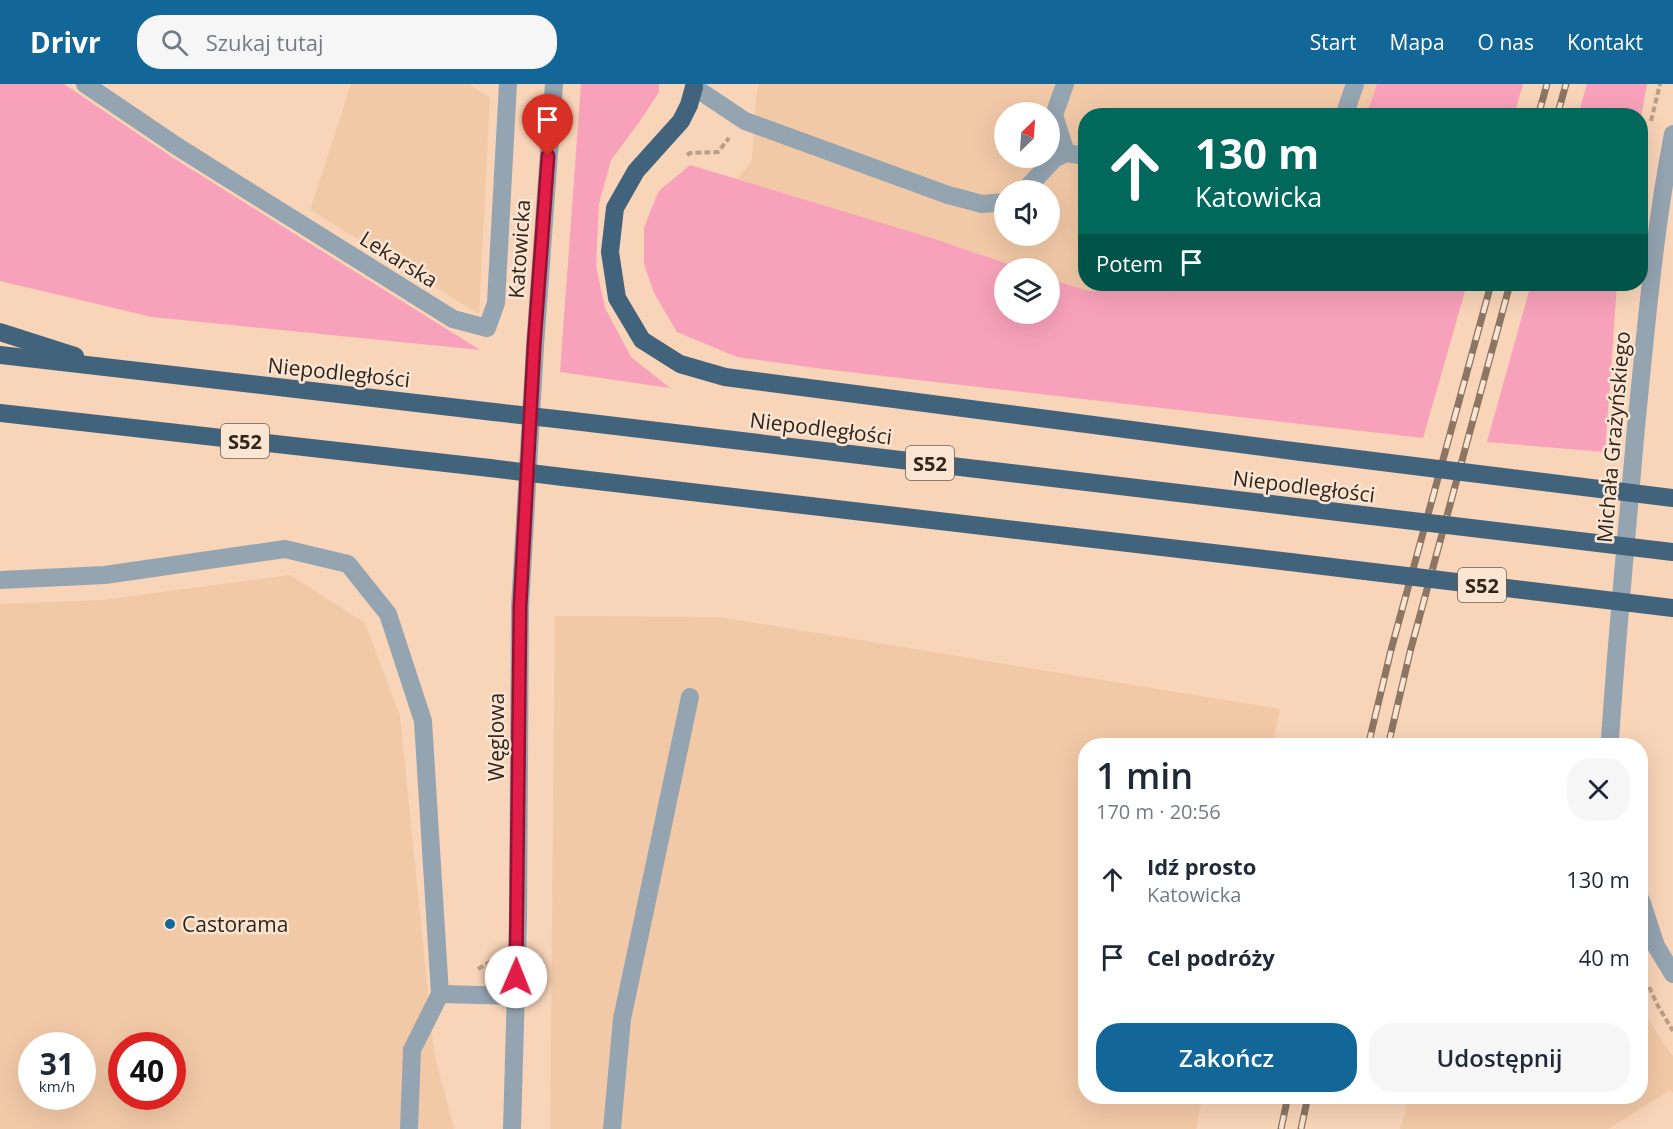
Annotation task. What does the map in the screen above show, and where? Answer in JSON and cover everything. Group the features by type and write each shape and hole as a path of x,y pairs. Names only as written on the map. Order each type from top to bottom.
{"highway":[{"path":"699,85 681,121 636,171 615,208 610,252 617,298 642,340 680,364 725,377 1673,498"},
{"path":"0,332 114,369"},
{"name":"Niepodległości","path":"0,355 1673,552"},
{"name":"S52","path":"0,413 490,468 1673,608"}],"street":[{"name":"Lekarska","path":"85,84 178,147 453,319 487,328 496,303 508,84"},
{"name":"Katowicka","path":"534,346 554,84"},
{"path":"1065,84 1054,115 1066,153"},
{"path":"1347,108 1355,84"},
{"path":"699,85 745,121 948,195 982,204 994,203"},
{"name":"Michała Grażyńskiego","path":"1610,738 1616,639 1649,289 1673,134"},
{"path":"1034,180 1054,159 1066,153 1078,155"},
{"name":"Węglowa","path":"512,1129 516,996 520,607 534,346"},
{"path":"0,580 105,574 285,549 348,564 388,614 423,721 440,994 412,1050 409,1129"},
{"path":"612,1129 622,1019 690,697"},
{"path":"1648,921 1656,945 1673,974"},
{"path":"440,994 516,996"}],"path":[{"path":"683,157 690,153 718,152 745,121"},
{"path":"1648,985 1673,1031"}],"shaded area":[{"path":"0,84 64,84 172,157 480,350 152,317 0,281"},
{"path":"351,84 469,84 490,98 479,314 310,210"},
{"path":"581,84 659,84 659,92 611,160 599,204 596,266 605,308 631,357 670,388 560,372"},
{"path":"759,84 1377,84 1368,108 1078,108 1078,288 1060,282 1060,258 994,259 932,238 736,180 752,160"},
{"path":"1377,84 1523,84 1516,108 1368,108"},
{"path":"1587,84 1647,84 1643,108 1580,108"},
{"path":"690,165 932,238 994,259 994,324 1060,324 1060,282 1078,288 1078,291 1465,291 1423,438 831,370 737,357 677,332 654,293 644,264 644,227 659,191"},
{"path":"1529,291 1616,291 1605,452 1487,442"},
{"path":"290,575 365,623 400,716 434,1053 454,1129 0,1129 0,604 102,600"},
{"path":"555,616 719,617 1280,709 1274,738 1078,738 1078,1104 1201,1104 1196,1129 550,1129"},
{"path":"1648,1018 1673,1056 1673,1093 1670,1090 1648,1104"},
{"path":"1408,1104 1648,1104 1608,1129 1400,1129"}],"railway":[{"path":"1540,108 1547,84"},
{"path":"1559,108 1566,84"},
{"path":"1370,738 1391,650 1489,291"},
{"path":"1390,738 1410,652 1508,291"},
{"path":"1281,1129 1286,1104"},
{"path":"1301,1129 1306,1104"}],"place":[{"name":"Castorama","path":"170,924"}],"route":[{"path":"516,977 520,607 534,346 548,156"}]}
